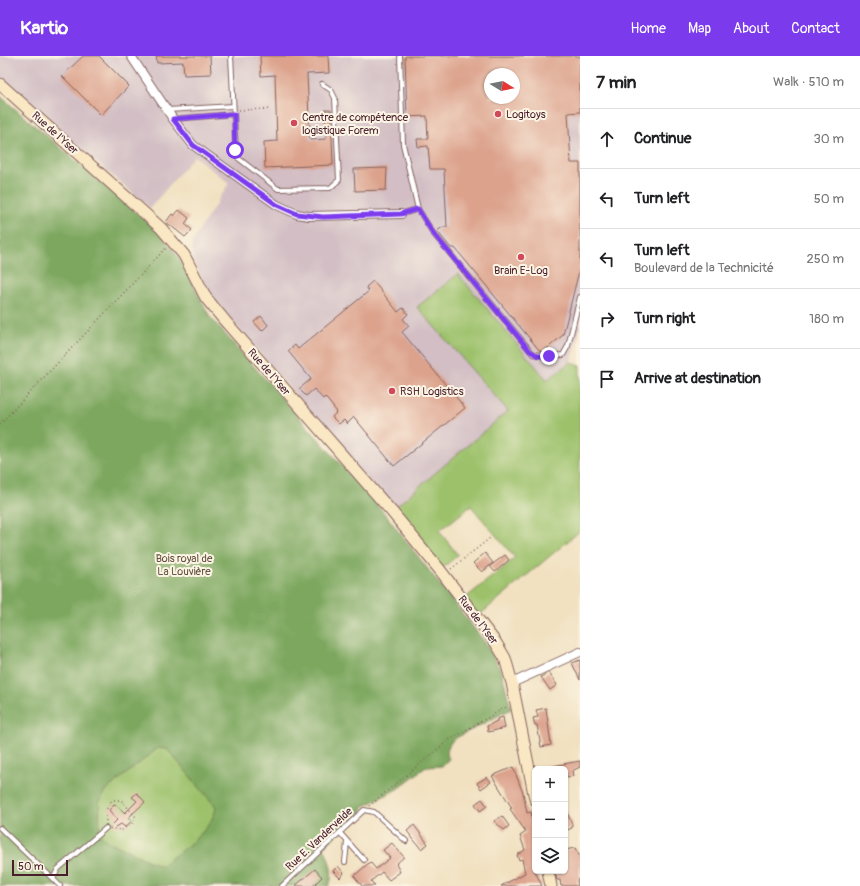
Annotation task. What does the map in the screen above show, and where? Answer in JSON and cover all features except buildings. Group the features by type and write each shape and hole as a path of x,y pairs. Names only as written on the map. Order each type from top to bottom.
{"street":[{"path":"131,56 173,119 193,145 266,198 287,210 309,216 401,214"},
{"name":"Rue de l'Yser","path":"0,84 162,228 184,255 206,298 444,574 496,643 505,658 516,701 532,784"},
{"path":"512,683 580,652"},
{"path":"549,874 551,886"}],"lane":[{"path":"231,56 235,150 238,158 278,189 330,188 337,184 340,176 335,98 331,90 322,84"},
{"path":"400,56 403,144 405,158 418,209 433,233 533,354 560,357 563,355 568,346 580,297"},
{"path":"167,110 234,110"},
{"path":"173,119 234,110"},
{"path":"401,214 418,209"},
{"name":"Rue E. Vandervelde","path":"282,886 361,812 368,810 374,812 406,841"},
{"path":"0,828 60,886"},
{"path":"53,879 58,869 106,828"},
{"path":"340,833 364,860"},
{"path":"345,862 347,841"}],"path":[{"path":"234,110 271,109"},
{"path":"0,424 169,244"},
{"path":"444,574 490,538"},
{"path":"361,812 449,740 516,701"},
{"path":"121,800 135,816 134,822 122,830 106,828 107,805 109,802 121,800"}],"shaded area":[{"path":"0,56 580,56 580,328 571,362 508,411 393,509 210,295 193,261 192,242 229,183 194,156 150,208 0,79"}],"green space":[{"name":"Bois royal de La Louvière","path":"0,96 158,231 180,259 210,317 385,514 487,645 502,673 511,709 454,739 448,749 447,754 449,759 442,766 426,767 397,789 363,807 361,812 324,847 331,871 331,881 329,886 0,886","holes":["158,748 167,749 216,807 209,824 195,840 162,865 157,865 104,839 100,833 99,803 105,791"]},
{"path":"458,274 547,380 571,362 580,366 580,531 477,617 463,600 515,558 471,506 439,531 458,555 440,570 393,509 508,411 417,307"},
{"path":"158,748 167,749 217,807 209,824 195,840 162,865 157,865 104,839 99,833 99,803 105,791"}],"place":[{"name":"Logitoys","path":"498,114"},
{"name":"Centre de compétence logistique Forem","path":"294,123"},
{"name":"Brain E-Log","path":"521,257"},
{"name":"RSH Logistics","path":"392,391"}],"route":[{"path":"235,150 234,114 173,119 193,145 266,198 297,214 323,217 401,214 418,209 433,233 530,351 538,356 549,356"}]}
